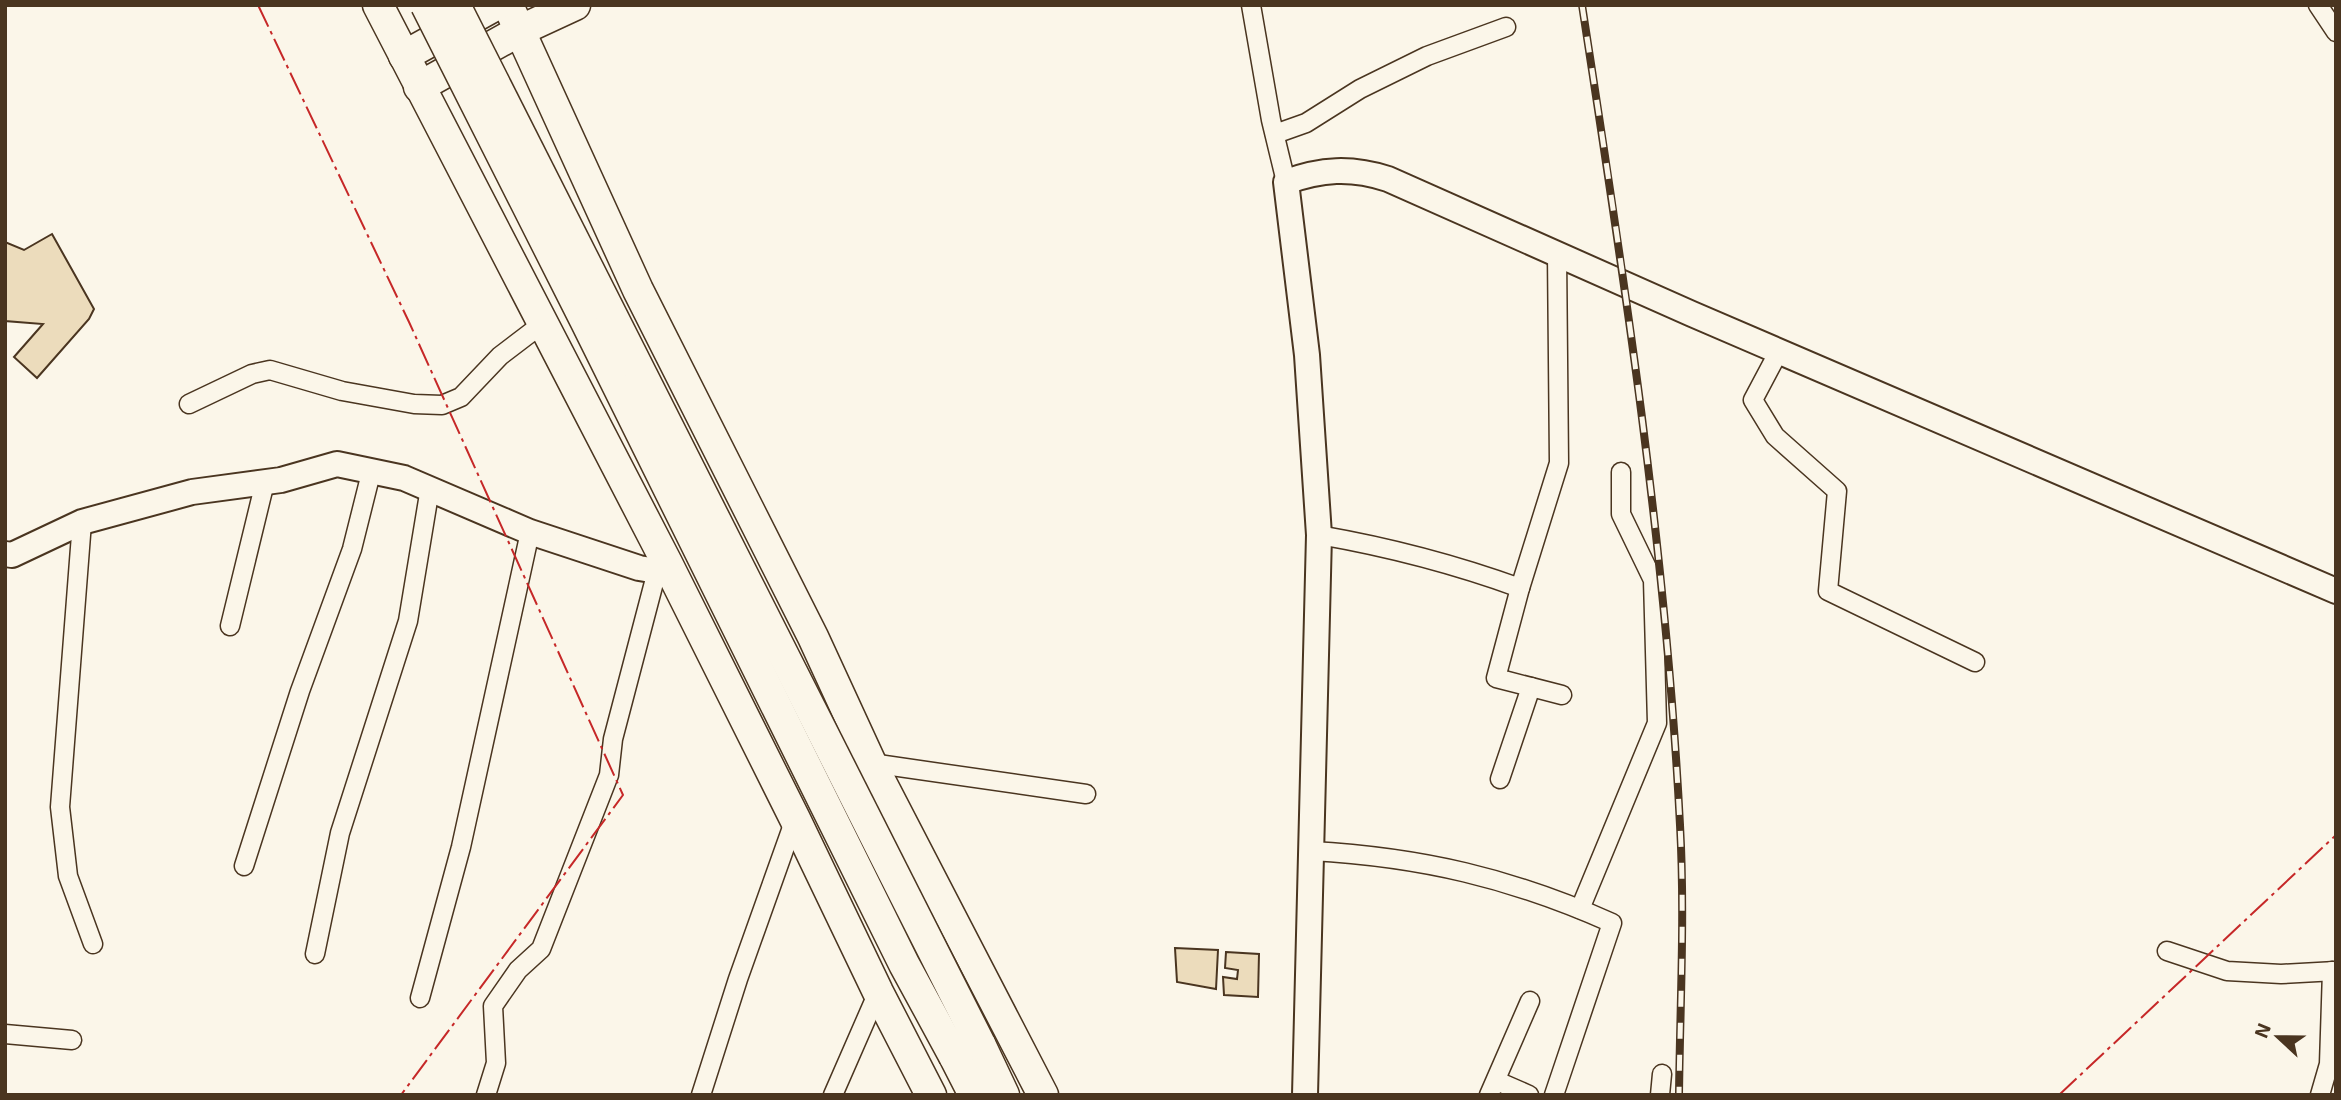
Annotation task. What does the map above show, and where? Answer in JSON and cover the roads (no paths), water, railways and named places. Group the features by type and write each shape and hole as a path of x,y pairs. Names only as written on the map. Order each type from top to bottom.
{"highway":[{"path":"379,5 542,324 662,567 795,819 931,1095"},
{"path":"426,5 904,964 967,1050 1004,1095"},
{"path":"455,5 967,1050 974,1095"},
{"path":"404,56 496,5"},
{"path":"419,87 514,18 575,5"},
{"path":"514,18 638,290 813,637 871,763 1043,1095"}],"street":[{"path":"1251,5 1286,182 1307,355 1319,535 1306,1095"},
{"path":"2318,5 2336,33"},
{"path":"1275,134 1306,123 1360,89 1427,56 1506,27"},
{"path":"1286,182 1305,175 1334,170 1370,173 1388,178 1779,351 2336,591"},
{"path":"1557,254 1559,464 1520,587 1496,678 1562,695"},
{"path":"189,404 252,374 270,370 342,391 414,404 442,405 461,397 500,356 542,324"},
{"path":"1779,351 1753,400 1775,436 1837,491 1828,591 1975,662"},
{"path":"5,554 12,555 82,522 192,492 281,480 337,464 372,469 404,478 530,532 639,568 662,567 613,739 609,775 541,949 518,970 493,1006 496,1063 491,1093"},
{"path":"244,866 300,691 352,549 372,469"},
{"path":"1580,909 1657,723 1653,580 1621,514 1621,472"},
{"path":"230,626 265,482"},
{"path":"315,954 340,833 408,621 430,488"},
{"path":"82,522 60,807 68,876 93,944"},
{"path":"420,998 461,848 530,532"},
{"path":"1319,535 1405,552 1520,587"},
{"path":"1500,779 1531,687"},
{"path":"871,763 1086,794"},
{"path":"701,1095 738,979 795,819"},
{"path":"1311,851 1357,853 1441,865 1527,888 1612,923 1554,1095"},
{"path":"2167,951 2227,971 2281,974 2334,971 2329,1064 2320,1095"},
{"path":"833,1095 878,992"},
{"path":"1529,1095 1493,1088 1530,1001"},
{"path":"5,1034 72,1040"},
{"path":"1660,1095 1662,1074"}],"railway":[{"path":"1582,5 1642,414 1665,619 1681,859 1679,1095"}]}
